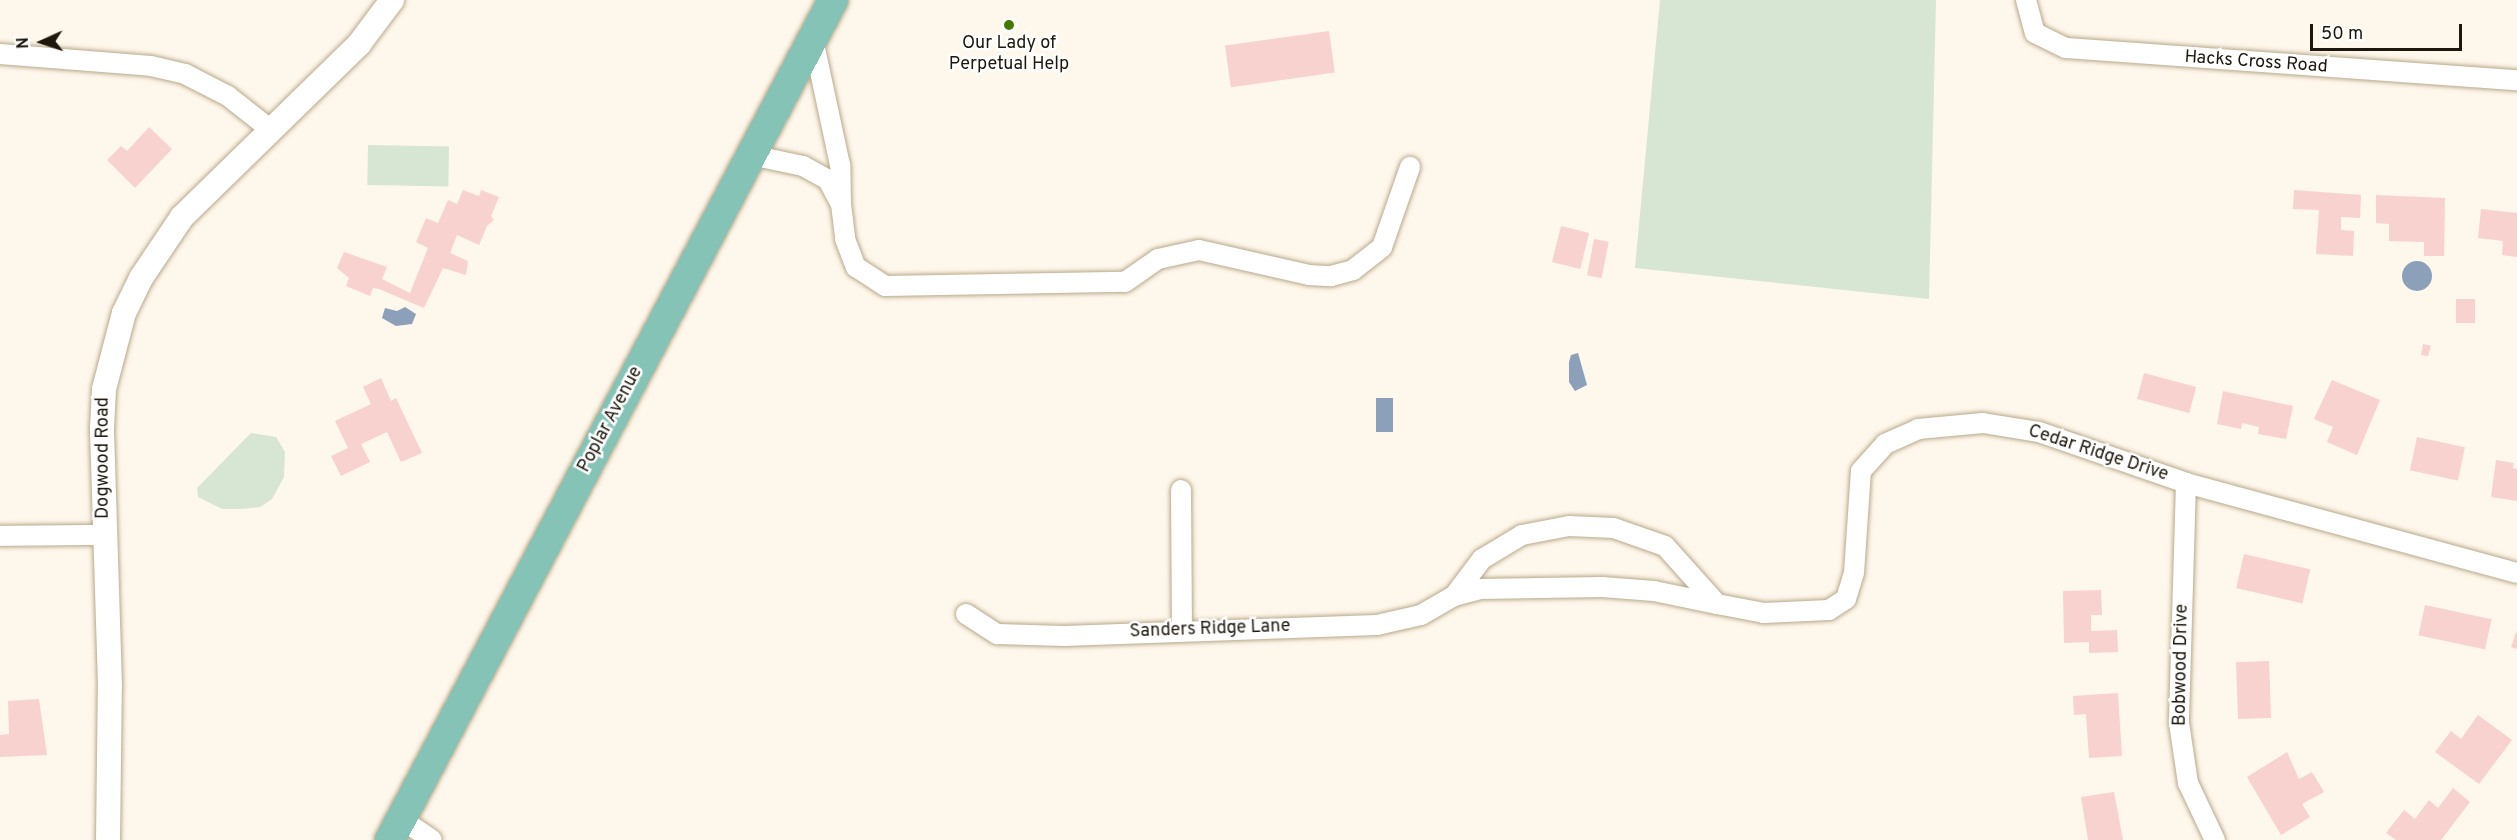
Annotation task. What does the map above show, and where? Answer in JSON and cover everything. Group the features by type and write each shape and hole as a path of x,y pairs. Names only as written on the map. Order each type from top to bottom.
{"main road":[{"name":"Poplar Avenue","path":"396,829 833,0"}],"street":[{"name":"Dogwood Road","path":"108,840 110,685 104,535 104,389 124,313 141,278 182,217 359,44 392,0"},
{"name":"Hacks Cross Road","path":"2026,0 2035,33 2066,48 2517,80"},
{"path":"813,39 840,165 840,204 845,239 856,267 885,286 1125,282 1158,259 1198,250 1310,276 1331,276 1353,270 1382,247 1410,167"},
{"path":"0,54 151,66 185,74 228,96 271,130"},
{"path":"751,155 803,166 828,180 840,204"},
{"name":"Cedar Ridge Drive","path":"1764,613 1829,610 1846,599 1854,573 1861,471 1886,444 1918,429 1983,423 2039,432 2186,483 2517,573"},
{"name":"Bobwood Drive","path":"2186,483 2179,723 2188,783 2216,840"},
{"path":"1181,490 1182,631"},
{"name":"Sanders Ridge Lane","path":"1454,596 1482,559 1522,535 1569,526 1614,528 1665,546 1717,604"},
{"path":"0,536 104,535"},
{"name":"Sanders Ridge Lane","path":"966,614 997,634 1377,625 1421,615 1454,596 1480,590 1602,587 1654,591 1764,613"},
{"path":"396,829 432,840"}],"green space":[{"path":"1660,0 1936,0 1929,299 1635,268"},
{"path":"368,145 449,146 448,186 367,185"},
{"path":"251,433 276,437 285,452 284,477 272,499 260,507 222,509 198,497 197,488"}],"water":[{"path":"2417,261 2428,265 2432,276 2428,287 2417,291 2406,287 2402,276 2406,265"},
{"path":"405,307 416,314 412,324 396,326 382,318 385,308 397,311"},
{"path":"1578,353 1587,385 1575,391 1569,382 1569,362 1571,355"},
{"path":"1376,398 1393,398 1393,432 1376,432"}],"building":[{"path":"1329,31 1335,73 1231,87 1225,46"},
{"path":"149,127 172,149 135,188 107,160 121,146 127,151"},
{"path":"463,190 479,196 481,190 499,197 491,216 494,220 487,226 479,245 457,235 450,253 468,261 466,275 443,268 424,308 379,289 373,288 370,296 346,286 349,278 337,268 344,252 387,267 382,279 410,293 428,248 416,242 426,218 438,223 448,200 457,204"},
{"path":"2294,190 2361,195 2360,218 2341,217 2341,230 2354,231 2353,256 2316,254 2319,210 2293,209"},
{"path":"2376,195 2445,198 2444,256 2424,256 2424,242 2389,241 2389,224 2376,223"},
{"path":"2481,209 2517,213 2517,257 2502,255 2503,241 2478,238"},
{"path":"1561,226 1589,233 1580,269 1552,262"},
{"path":"1594,239 1609,242 1602,278 1587,275"},
{"path":"2456,299 2475,299 2475,323 2456,323"},
{"path":"2423,344 2431,346 2428,356 2421,355"},
{"path":"2144,373 2196,387 2189,413 2137,399"},
{"path":"381,378 391,401 396,398 422,453 401,462 387,432 361,444 370,462 341,476 331,456 348,448 335,421 371,404 363,387"},
{"path":"2332,380 2380,400 2357,455 2327,442 2333,427 2314,419"},
{"path":"2223,391 2293,406 2286,439 2258,434 2259,427 2242,423 2241,429 2217,424"},
{"path":"2417,437 2465,447 2458,480 2410,470"},
{"path":"2496,460 2514,463 2513,468 2517,469 2517,501 2491,497"},
{"path":"2244,554 2310,569 2302,603 2236,588"},
{"path":"2101,590 2102,615 2091,615 2091,631 2117,630 2118,652 2089,653 2089,642 2064,643 2063,591"},
{"path":"2425,605 2492,619 2485,649 2419,635"},
{"path":"2517,630 2517,649 2511,647"},
{"path":"2269,661 2271,718 2238,719 2236,662"},
{"path":"2118,693 2122,756 2089,758 2086,714 2074,715 2073,696"},
{"path":"39,699 47,755 0,757 0,735 9,734 8,701"},
{"path":"2478,715 2512,740 2479,784 2435,752 2451,731 2461,739"},
{"path":"2287,752 2299,779 2312,772 2324,792 2302,804 2310,817 2281,835 2247,777"},
{"path":"2453,788 2470,802 2441,840 2396,840 2386,833 2404,810 2415,819 2429,800 2438,808"},
{"path":"2114,792 2123,840 2088,840 2081,797"}],"place":[{"name":"Our Lady of Perpetual Help","path":"1009,25"}]}
